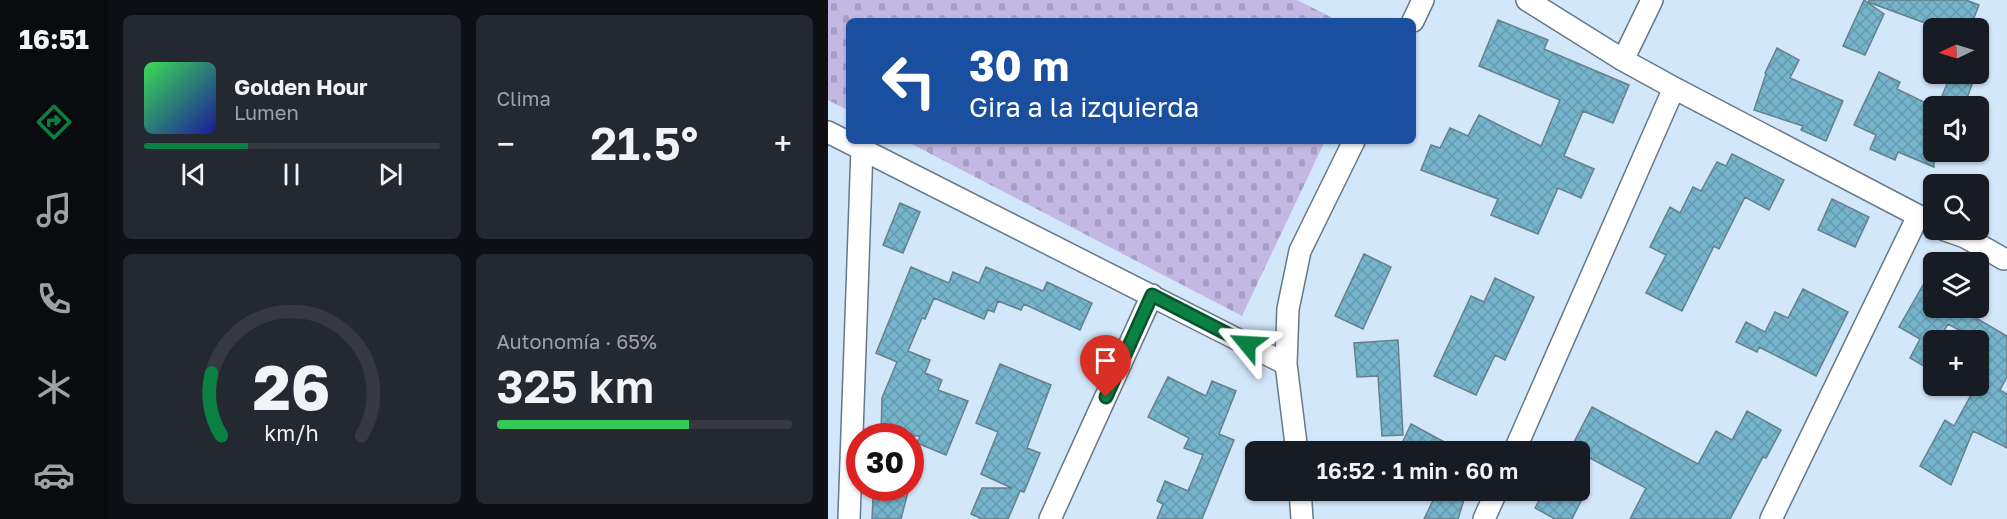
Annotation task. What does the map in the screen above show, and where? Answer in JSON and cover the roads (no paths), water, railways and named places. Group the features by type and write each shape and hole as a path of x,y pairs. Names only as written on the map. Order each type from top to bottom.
{"street":[{"path":"1414,18 1423,0"},
{"path":"1527,0 1623,60 1923,218"},
{"path":"1623,60 1652,0"},
{"path":"1519,441 1674,88"},
{"path":"828,132 846,140"},
{"path":"854,144 1286,363"},
{"path":"1296,441 1286,363 1288,309 1300,251 1353,144"},
{"path":"849,519 862,148"},
{"path":"1771,519 1923,226"},
{"path":"1970,240 2004,259"},
{"path":"1050,519 1152,295"},
{"path":"1301,501 1302,519"},
{"path":"1484,519 1492,501"}]}
